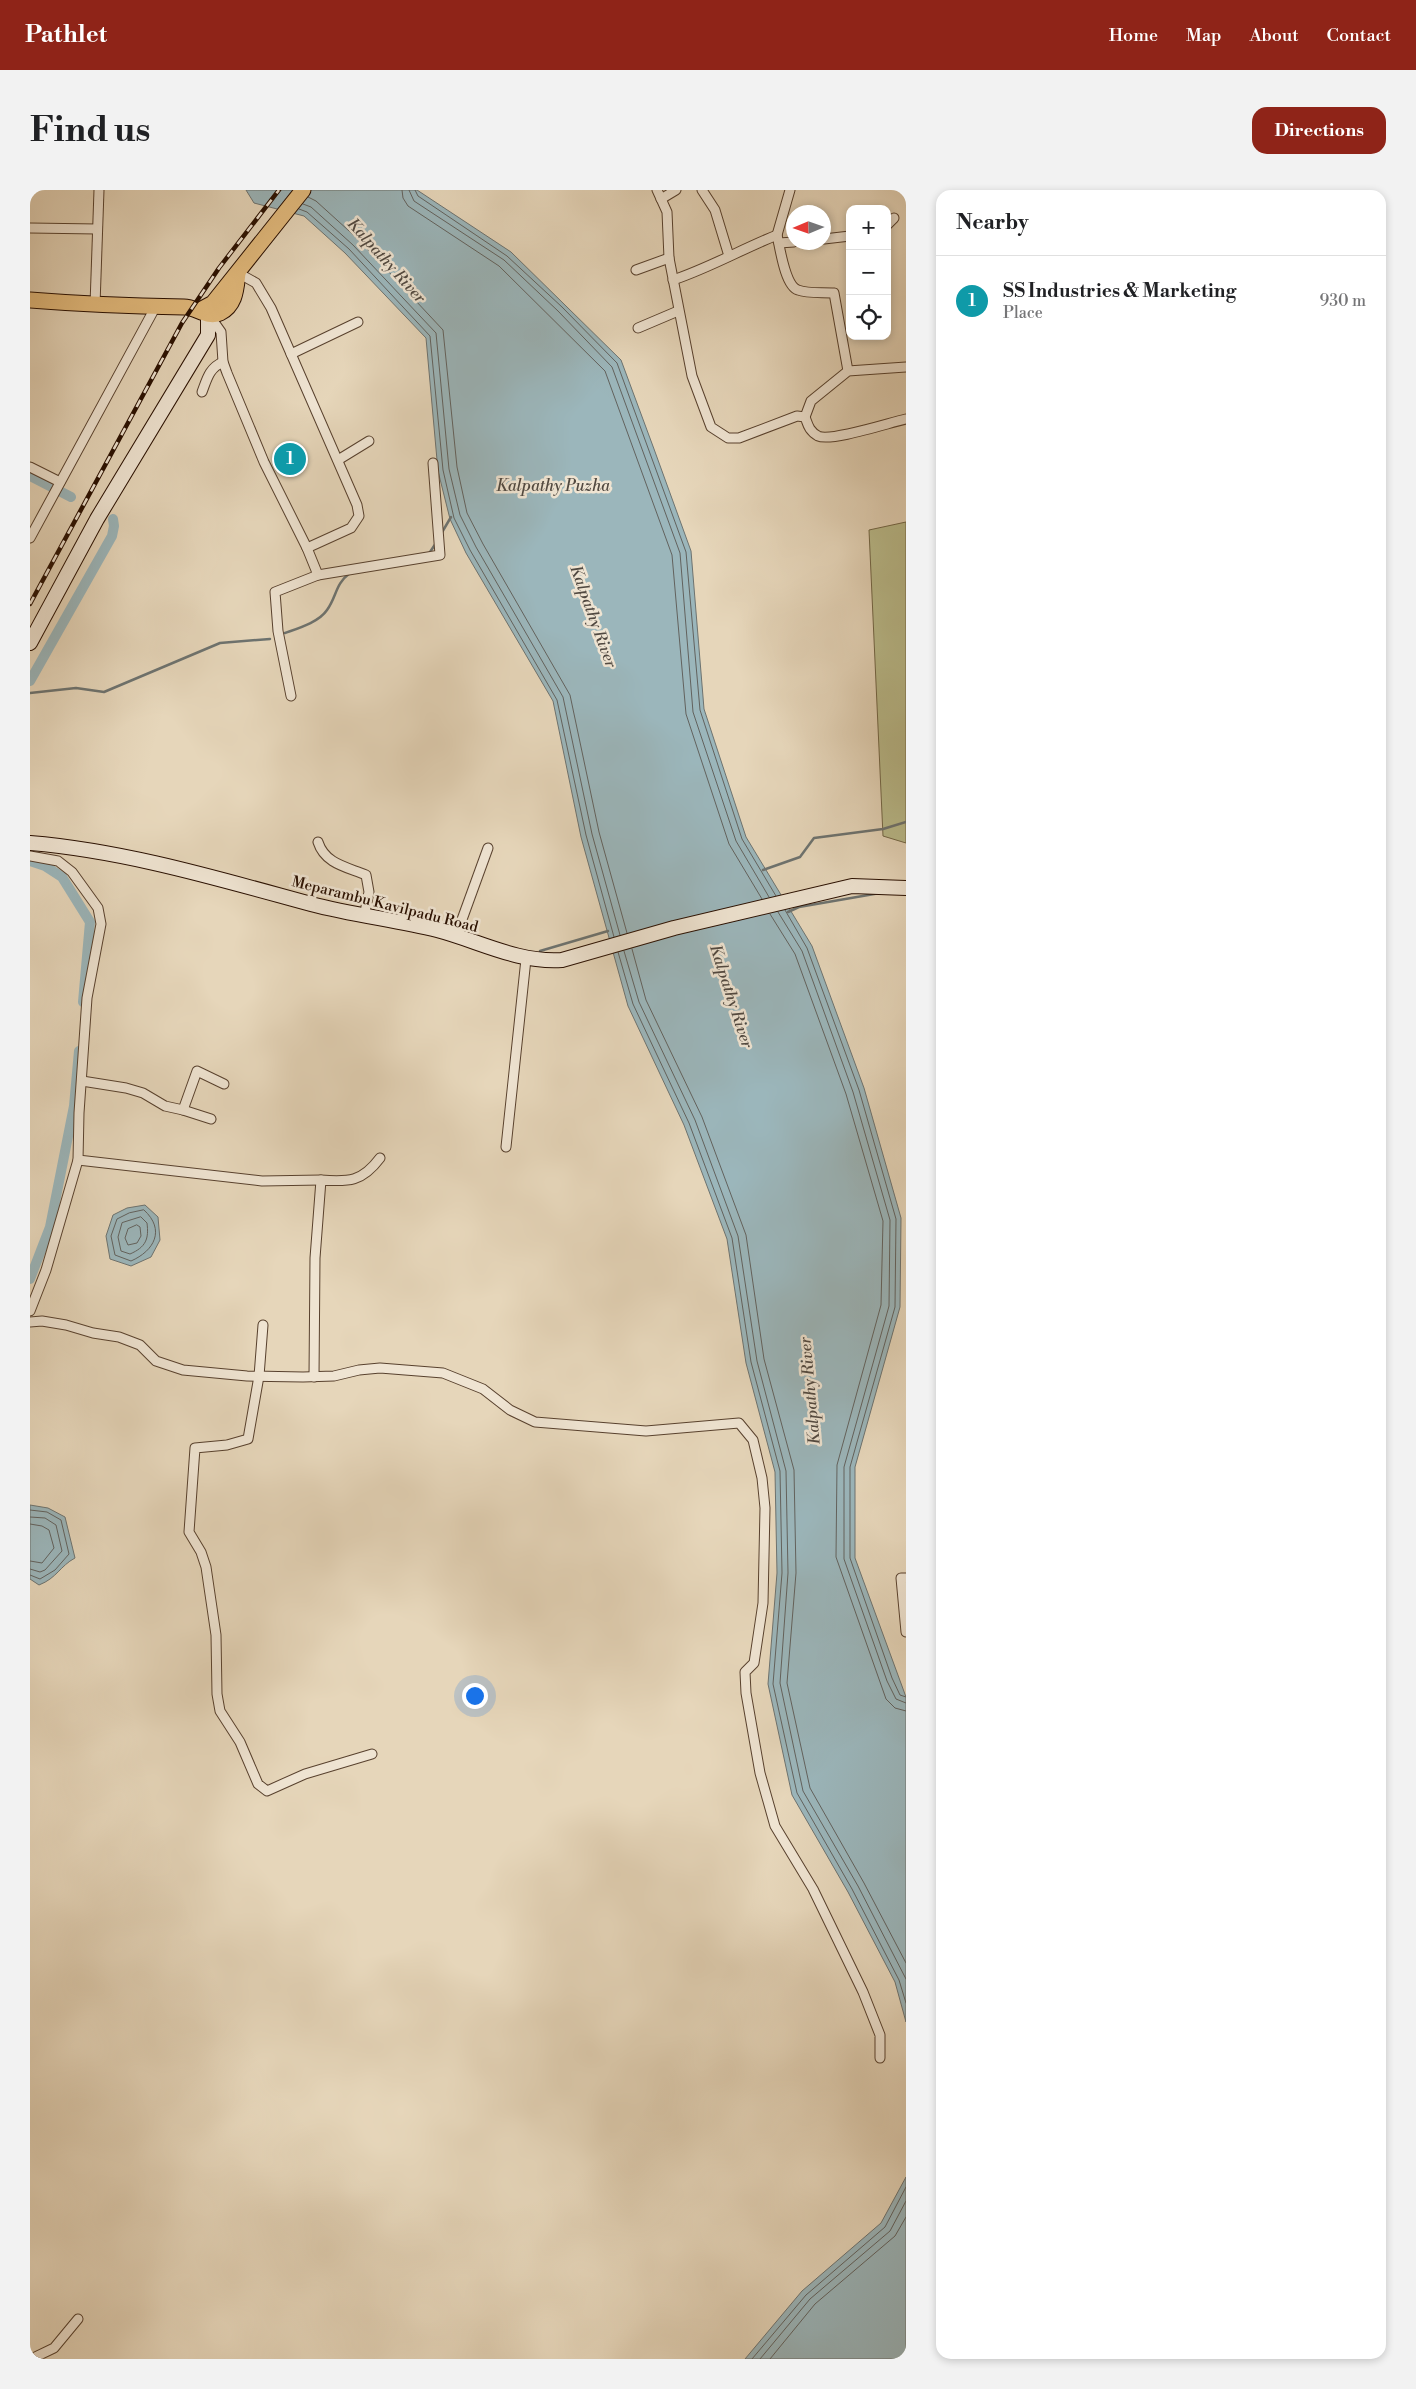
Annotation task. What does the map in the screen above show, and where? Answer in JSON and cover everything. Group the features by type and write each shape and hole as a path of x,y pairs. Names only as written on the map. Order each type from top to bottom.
{"main road":[{"path":"30,300 95,305 192,307 219,313 230,305 236,292 238,273 303,190"},
{"path":"30,642 97,519 208,335 206,311"},
{"name":"Meparambu Kavilpadu Road","path":"30,843 136,860 190,871 364,917 417,926 526,958 544,961 562,960 674,928 852,886 906,888"}],"street":[{"path":"95,305 99,190"},
{"path":"676,190 659,194 666,212 669,258 692,376 711,427 728,438 739,438 797,416 805,417"},
{"path":"702,190 715,210 729,256"},
{"path":"790,190 778,239 783,263 792,286 797,290 834,293 848,371"},
{"path":"30,228 97,229"},
{"path":"831,238 846,236"},
{"path":"673,280 696,273 729,256 778,239 786,240"},
{"path":"636,270 669,258"},
{"path":"238,273 256,283 271,308 357,505 359,516 352,528 307,548"},
{"path":"30,538 156,306"},
{"path":"206,311 221,332 223,362 264,462 307,548 318,575"},
{"path":"638,328 678,311"},
{"path":"291,354 358,322"},
{"path":"202,392 209,374 215,366 223,362"},
{"path":"906,367 848,371 811,401 805,417 809,430 819,436 834,438 906,419"},
{"path":"338,460 369,441"},
{"path":"291,696 278,631 276,592 318,575 342,569 440,555 433,463"},
{"path":"30,467 60,482"},
{"path":"318,842 321,852 332,862 366,875 369,892 364,917"},
{"path":"456,936 488,848"},
{"path":"30,856 58,861 72,872 98,908 101,924 86,998 78,1160 63,1218 42,1282 30,1311"},
{"path":"506,1147 526,958"},
{"path":"183,1110 197,1071 224,1084"},
{"path":"82,1081 126,1088 143,1093 165,1106 210,1119"},
{"path":"78,1160 262,1180 337,1181 360,1178 380,1158"},
{"path":"314,1377 315,1258 321,1180"},
{"path":"30,1322 42,1321 66,1325 94,1333 119,1337 140,1345 156,1361 183,1370 259,1376 314,1377 334,1376 380,1368 443,1373 483,1389 510,1410 535,1422 646,1430 739,1423 753,1440 762,1478 765,1508 763,1603 754,1663 745,1672 746,1693 760,1773 775,1826 813,1889 862,1992 880,2035 880,2058"},
{"path":"263,1326 259,1376 248,1439 227,1445 194,1448 189,1532 201,1552 206,1567 216,1634 217,1694 220,1711 240,1742 258,1784 267,1791 305,1774 372,1754"},
{"path":"906,1578 901,1578 906,1632"},
{"path":"31,2359 54,2348 78,2319"}],"green space":[{"path":"906,522 906,843 883,836 869,530"}],"water":[{"name":"Kalpathy Puzha","path":"246,190 417,190 511,252 621,360 691,551 704,709 746,837 812,946 864,1088 901,1218 900,1307 855,1467 855,1558 906,1697 906,2022 895,1982 848,1892 792,1795 768,1684 777,1573 775,1472 746,1363 727,1239 684,1125 628,1006 581,837 553,701 466,553 450,519 438,471 426,338 345,253 304,216 254,203"},
{"path":"145,1205 158,1217 160,1240 151,1257 131,1266 110,1259 106,1236 113,1215 127,1208"},
{"path":"30,1505 48,1508 65,1517 75,1558 50,1579 39,1585 30,1579"},
{"path":"906,2177 906,2359 745,2359 802,2291 881,2223"}],"waterway":[{"path":"30,476 71,497"},
{"path":"441,534 451,517"},
{"path":"30,681 112,536 113,519"},
{"path":"428,555 436,543"},
{"path":"285,633 319,618 330,605 341,581 350,573"},
{"path":"30,693 76,688 104,692 220,643 270,639"},
{"path":"763,870 800,857 814,838 883,829 906,822"},
{"path":"30,861 45,866 62,877 90,922 83,1002"},
{"path":"788,912 799,907 880,893"},
{"path":"540,951 608,931"},
{"path":"30,1279 50,1227 74,1106 79,1051"}],"railway":[{"path":"30,604 182,323 219,268 279,190"}],"place":[{"name":"SS Industries & Marketing","path":"290,459"}],"water label":[{"name":"Kalpathy River","path":"387,260"},
{"name":"Kalpathy River","path":"594,616"},
{"name":"Kalpathy River","path":"732,996"},
{"name":"Kalpathy River","path":"809,1391"}]}
